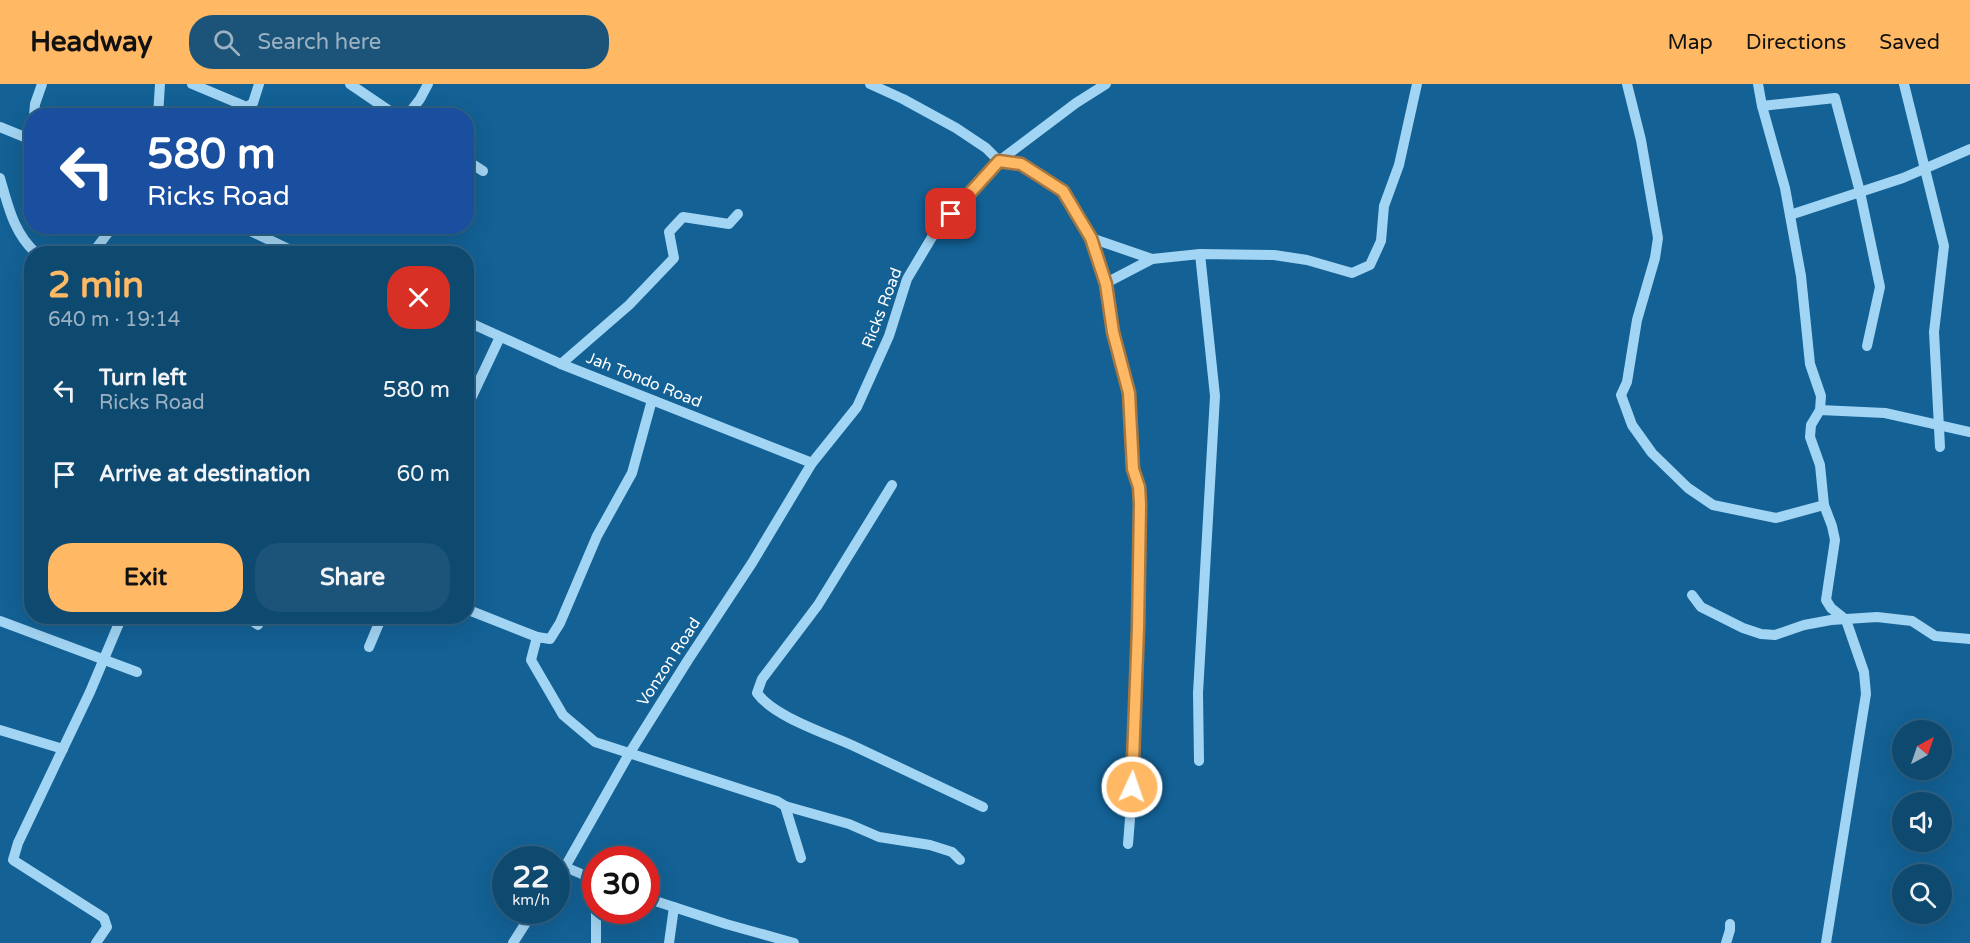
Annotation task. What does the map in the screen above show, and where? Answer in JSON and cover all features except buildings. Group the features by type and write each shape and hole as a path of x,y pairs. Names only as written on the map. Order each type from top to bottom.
{"street":[{"path":"35,108 42,84"},
{"path":"158,108 160,84"},
{"path":"192,84 247,106 253,104"},
{"path":"251,108 259,84"},
{"path":"350,84 386,108"},
{"path":"413,108 428,84"},
{"path":"870,84 956,128 986,147 999,161 1021,164 1063,191 1091,238 1106,284 1113,332 1129,393 1133,469 1139,487 1141,520 1134,768 1128,844"},
{"name":"Ricks Road","path":"812,463 857,407 889,336 907,279 935,232 999,161 1076,103 1106,84"},
{"path":"1106,284 1152,259 1200,255 1274,255 1307,260 1352,273 1370,265 1381,241 1384,206 1399,165 1417,84"},
{"path":"1627,84 1641,141 1658,238 1655,258 1637,320 1627,382 1621,395 1632,425 1652,453 1688,488 1713,505 1776,518 1824,505"},
{"path":"1758,84 1785,188 1801,276 1810,364 1821,396 1820,410 1811,425 1810,436 1820,465 1824,505 1835,540 1826,600 1831,608 1846,620 1864,672 1866,694 1826,943"},
{"path":"1904,84 1944,246 1934,332 1940,447"},
{"path":"1762,106 1835,98 1860,192 1880,287 1867,346"},
{"path":"0,127 24,137"},
{"path":"1790,215 1903,178 1970,149"},
{"path":"474,165 483,171"},
{"path":"0,178 11,219 28,246"},
{"path":"561,364 629,305 674,258 669,232 683,217 729,224 738,214"},
{"path":"257,234 282,246"},
{"path":"1091,238 1152,259"},
{"path":"1199,761 1198,693 1215,396 1200,255"},
{"name":"Jah Tondo Road","path":"474,325 561,364 812,463"},
{"path":"474,392 500,337"},
{"path":"474,612 537,637 550,639 560,623 597,536 632,473 652,400"},
{"path":"1820,410 1885,413 1970,432"},
{"name":"Vonzon Road","path":"570,860 629,754 752,563 812,463"},
{"path":"892,485 818,605 762,679 757,693 762,700 792,719 855,746 983,807"},
{"path":"1692,595 1701,607 1743,628 1761,634 1775,635 1831,620 1877,617 1912,621 1935,636 1970,639"},
{"path":"0,621 137,672"},
{"path":"96,943 107,927 104,918 13,860 18,843 90,692 118,624"},
{"path":"369,647 379,624"},
{"path":"537,637 531,660 563,715 595,741 777,801 785,806 849,824 879,837 930,845 952,852 960,860"},
{"path":"0,730 63,749"},
{"path":"785,806 801,858"},
{"path":"660,902 794,943"},
{"path":"669,943 674,907"},
{"path":"513,943 525,924"},
{"path":"596,924 596,943"},
{"path":"1726,943 1730,924"}],"route":[{"path":"951,214 999,161 1021,164 1063,191 1091,238 1106,284 1113,332 1129,393 1133,469 1139,487 1141,520 1132,787"}]}
